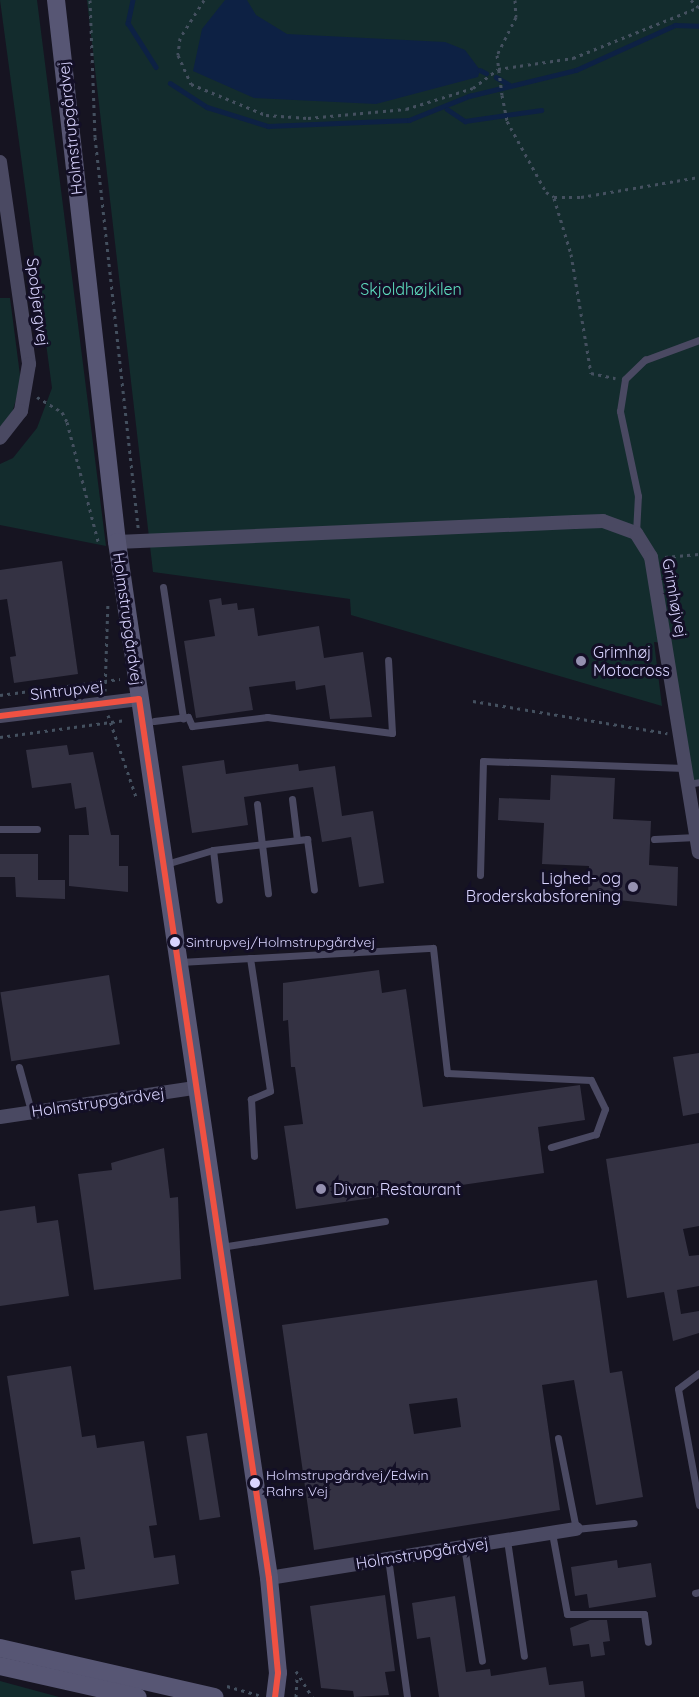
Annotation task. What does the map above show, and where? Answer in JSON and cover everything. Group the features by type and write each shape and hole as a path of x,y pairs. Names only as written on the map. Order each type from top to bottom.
{"street":[{"name":"Holmstrupgårdvej","path":"56,0 117,542 139,699 148,722 164,864 195,1088 269,1578 278,1673 275,1697"},
{"name":"Spobjergvej","path":"0,162 18,271 28,391 21,411 0,438"},
{"name":"Holmstrupgårdvej","path":"117,542 603,521 636,533"},
{"name":"Grimhøjvej","path":"636,533 651,557 685,768 693,783 699,852"},
{"name":"Sintrupvej","path":"0,716 139,699"},
{"name":"Holmstrupgårdvej","path":"0,1117 195,1088"},
{"name":"Holmstrupgårdvej","path":"269,1578 576,1529"},
{"path":"0,1648 214,1697"},
{"path":"0,1666 138,1697"}],"lane":[{"path":"636,533 638,496 620,411 626,380 645,360 699,340"},
{"path":"163,587 183,718"},
{"path":"148,722 188,717 192,726 267,717 392,733 388,660"},
{"path":"480,875 483,761 685,768"},
{"path":"292,800 297,840"},
{"path":"258,804 268,893"},
{"path":"0,830 37,830"},
{"path":"654,839 696,837"},
{"path":"164,864 213,850 307,838 314,890"},
{"path":"213,850 219,900"},
{"path":"178,962 434,948 447,1073 591,1080 605,1109 596,1134 551,1147"},
{"path":"250,958 270,1091 251,1099 254,1156"},
{"path":"19,1067 31,1112"},
{"path":"219,1247 385,1221"},
{"path":"699,1373 678,1389 699,1505"},
{"path":"558,1438 576,1529"},
{"name":"Holmstrupgårdvej","path":"576,1529 634,1523"},
{"path":"552,1533 567,1614 644,1614 648,1642"},
{"path":"507,1540 524,1656"},
{"path":"464,1546 482,1661"},
{"path":"388,1558 408,1697"}],"path":[{"path":"90,0 95,137 139,541"},
{"path":"204,0 180,38 182,67 191,84 266,115 308,118 406,109 473,88 498,69 573,58 699,8 691,0"},
{"path":"515,0 516,17 500,42 498,69 507,121 554,197 571,254 591,373 626,380"},
{"path":"554,197 699,177"},
{"path":"28,391 62,412 67,422 102,554"},
{"path":"651,557 699,554"},
{"path":"108,593 105,702 140,808"},
{"path":"0,695 104,680"},
{"path":"473,700 681,734"},
{"path":"0,737 110,721 148,722"},
{"path":"296,1697 297,1678"}],"green space":[{"path":"0,0 37,0 106,546 0,525 0,464 13,458 37,428 52,388"},
{"name":"Skjoldhøjkilen","path":"87,0 699,0 699,782 687,784 666,643 654,642 662,706 351,615 350,599 153,572"},
{"path":"0,298 10,298 21,383 12,413 0,427"},
{"path":"0,1681 59,1697 0,1697"}],"water":[{"path":"225,0 247,0 256,15 287,34 445,42 465,50 480,70 478,77 376,104 254,98 193,71 202,29"}],"building":[{"path":"62,561 78,674 14,683 10,657 16,656 7,599 0,600 0,570"},
{"path":"221,598 222,605 237,603 238,610 254,608 258,636 319,626 324,658 363,652 372,717 330,719 325,685 296,690 295,681 249,687 253,710 196,718 184,641 215,636 209,600"},
{"path":"67,745 69,755 93,752 111,835 119,835 119,866 128,866 128,892 69,886 69,835 89,835 86,807 75,809 71,783 32,788 26,750"},
{"path":"224,760 226,774 298,764 299,771 335,766 342,816 373,811 384,883 359,887 351,837 322,842 313,787 244,797 248,825 192,833 182,766"},
{"path":"551,775 615,778 613,819 651,821 649,865 678,867 677,906 588,897 589,866 542,864 544,823 498,820 499,798 550,800"},
{"path":"0,854 38,854 38,880 65,880 65,899 16,897 15,877 0,877"},
{"path":"379,970 382,993 406,989 423,1107 580,1085 585,1120 538,1127 544,1173 296,1209 284,1126 303,1124 295,1067 291,1067 288,1020 283,1021 283,983"},
{"path":"109,975 120,1044 11,1061 0,992"},
{"path":"699,1053 699,1113 683,1116 673,1057"},
{"path":"699,1143 699,1226 683,1229 689,1256 699,1255 699,1286 677,1290 681,1314 699,1311 699,1333 673,1341 664,1292 627,1298 606,1159"},
{"path":"164,1148 170,1198 178,1197 181,1279 94,1290 78,1174 112,1170 111,1163"},
{"path":"35,1206 37,1223 58,1220 69,1296 0,1306 0,1211"},
{"path":"597,1280 610,1373 622,1371 643,1497 596,1505 574,1380 542,1385 560,1510 314,1550 282,1325","holes":["457,1398 461,1427 414,1434 409,1404"]},
{"path":"71,1366 82,1437 95,1435 97,1448 144,1441 157,1525 149,1526 154,1558 175,1555 179,1584 75,1600 71,1571 85,1569 80,1537 33,1544 7,1376"},
{"path":"207,1433 220,1517 200,1520 186,1436"},
{"path":"617,1560 618,1568 651,1563 656,1597 589,1608 587,1594 575,1596 571,1567"},
{"path":"385,1595 395,1671 385,1672 389,1695 354,1697 353,1691 321,1688 310,1606"},
{"path":"455,1596 466,1672 490,1669 491,1676 546,1667 549,1685 583,1681 585,1697 439,1697 430,1637 417,1639 412,1603"},
{"path":"590,1620 607,1620 610,1641 603,1642 605,1655 591,1657 589,1644 573,1646 570,1628"}],"waterway":[{"path":"133,0 128,23 156,67"},
{"path":"170,83 207,107 268,126 409,120 469,96 576,70 675,25 699,26"},
{"path":"480,70 486,73"},
{"path":"496,77 508,84"},
{"path":"447,109 465,121 541,110"}],"transit line":[{"path":"139,699 269,1578 278,1673 275,1697"},
{"path":"0,716 139,699"}],"place":[{"name":"Grimhøj Motocross","path":"581,661"},
{"name":"Lighed- og Broderskabsforening","path":"633,887"},
{"name":"Sintrupvej/Holmstrupgårdvej","path":"175,942"},
{"name":"Divan Restaurant","path":"321,1189"},
{"name":"Holmstrupgårdvej/Edwin Rahrs Vej","path":"255,1483"}]}
